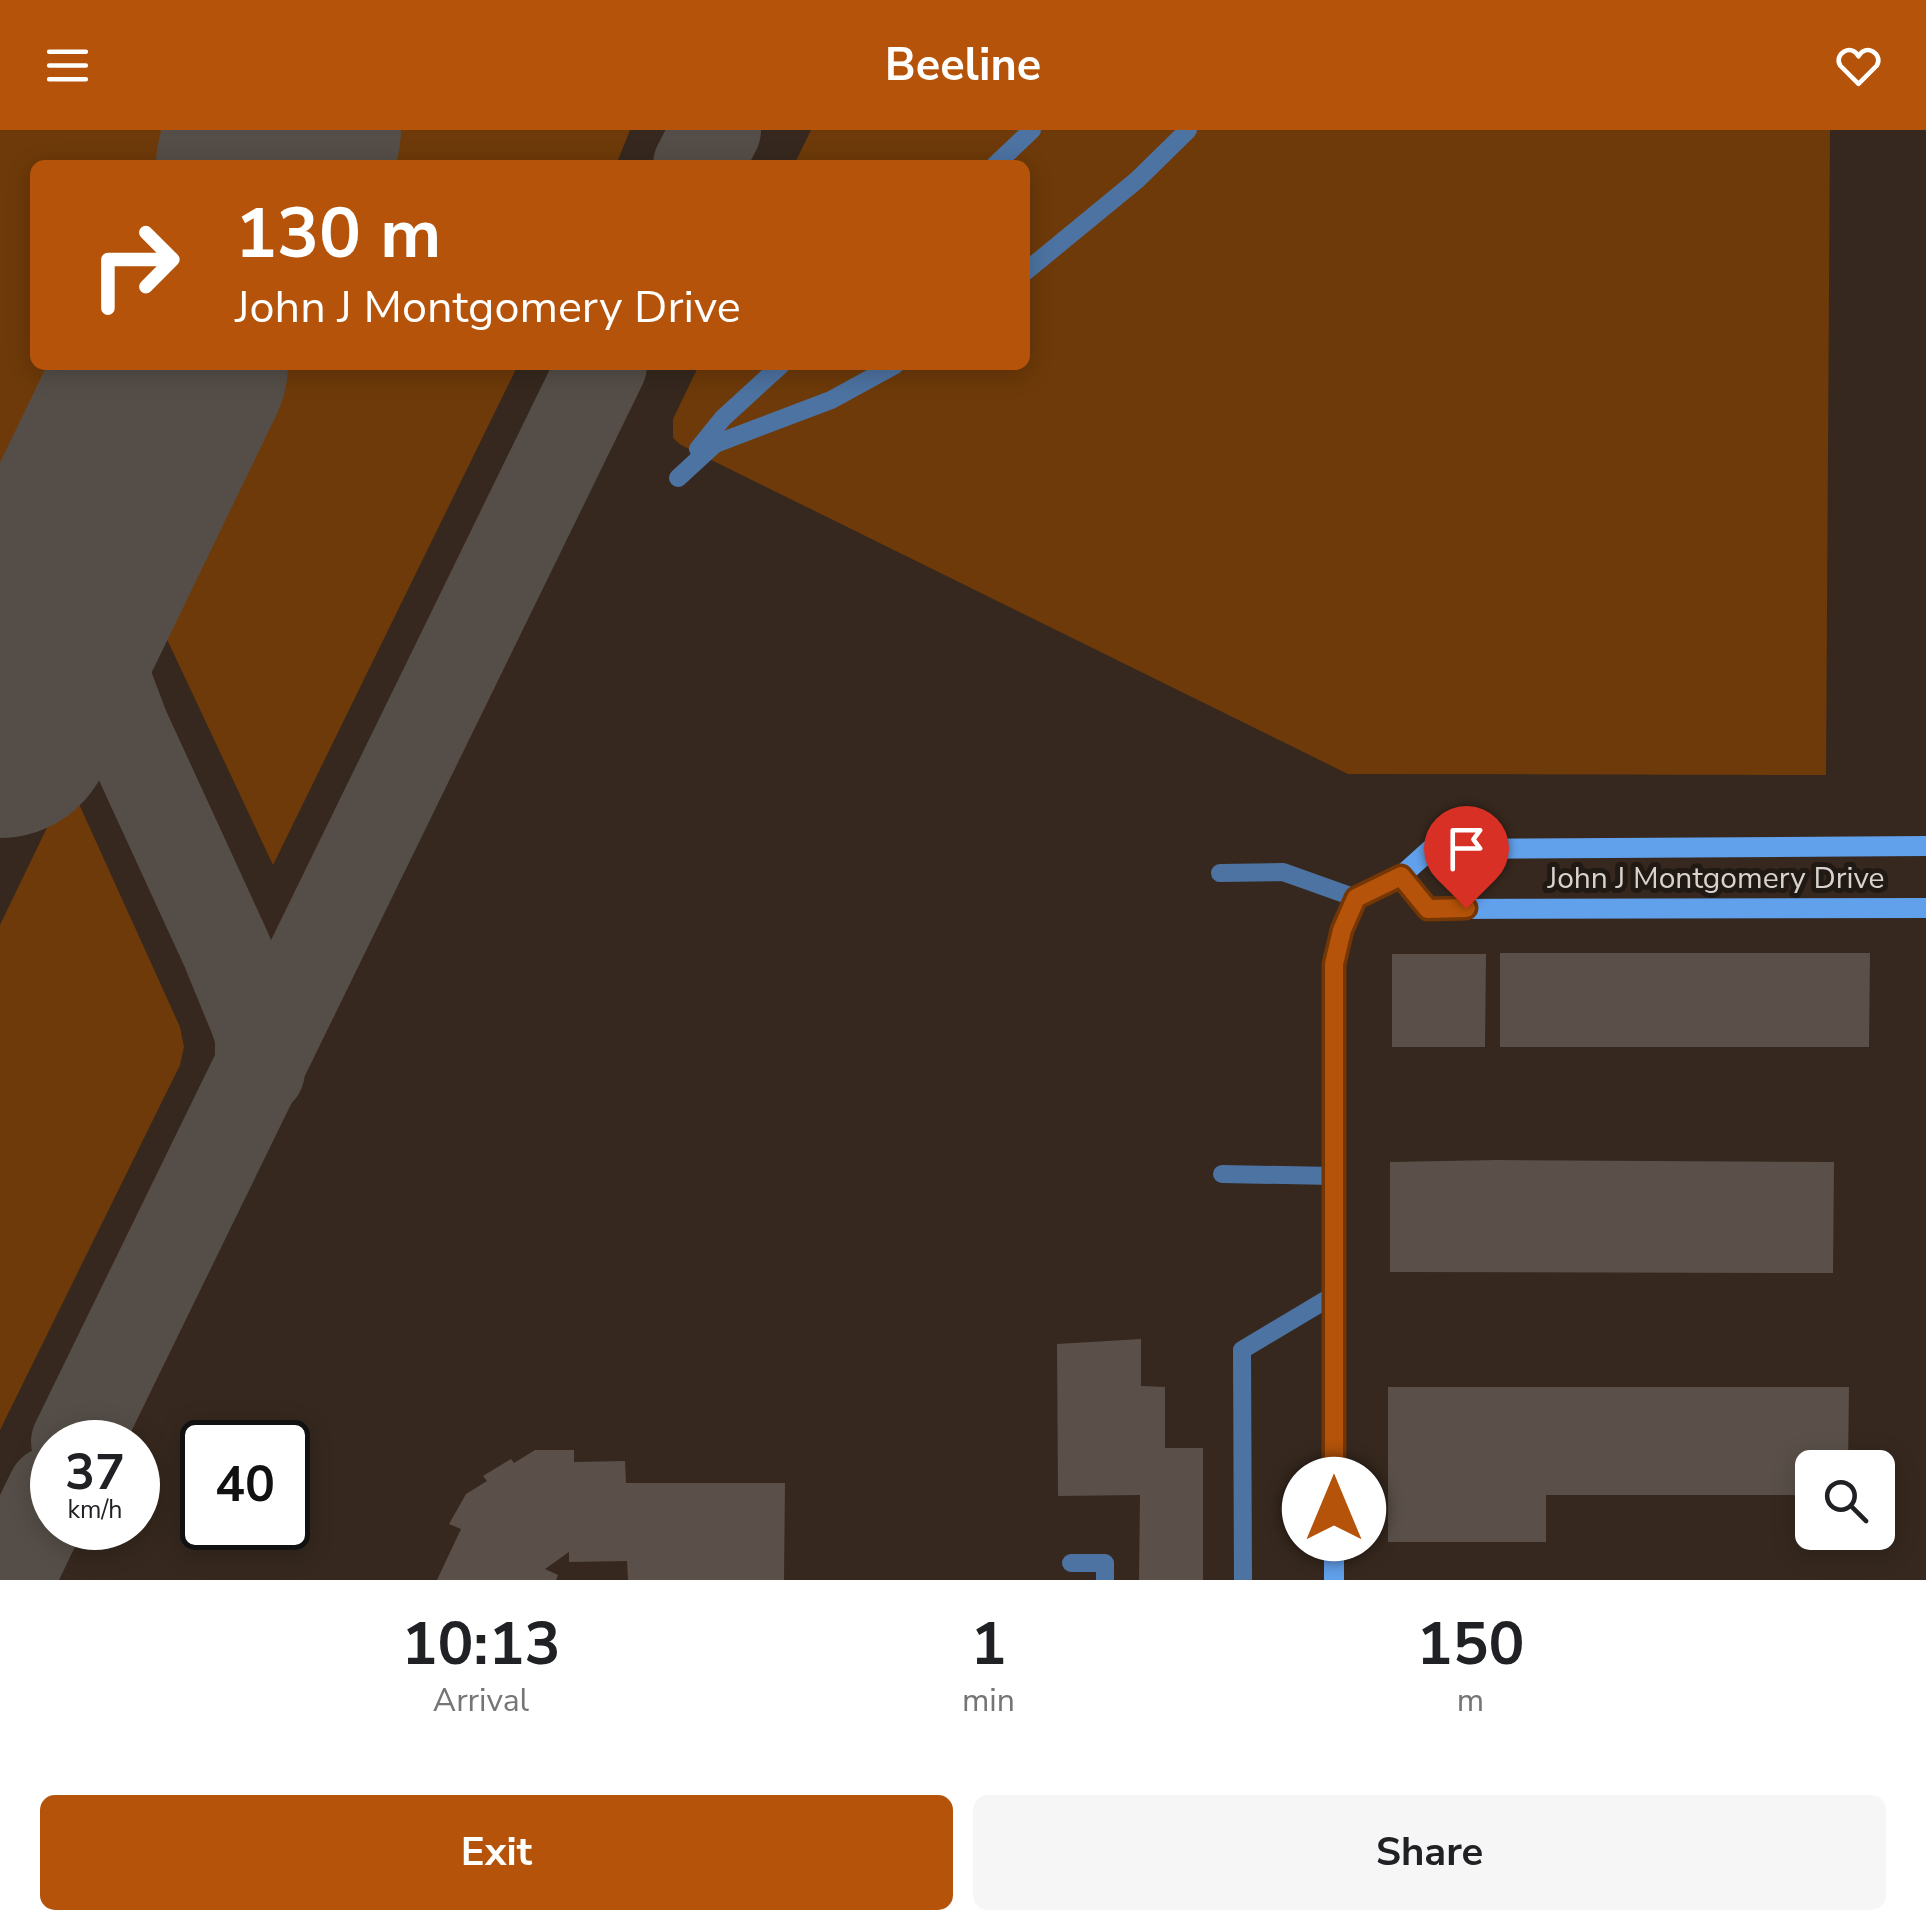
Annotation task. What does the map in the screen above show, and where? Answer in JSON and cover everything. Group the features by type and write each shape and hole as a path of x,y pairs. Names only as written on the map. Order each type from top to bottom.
{"street":[{"name":"John J Montgomery Drive","path":"1356,898 1401,876 1431,850 1926,846"},
{"name":"John J Montgomery Drive","path":"1401,876 1428,909 1926,908"},
{"path":"1334,1580 1334,964 1342,930 1356,898"}],"lane":[{"path":"999,160 1032,130"},
{"path":"1030,268 1138,180 1188,130"},
{"path":"776,370 722,418 678,478 715,444 831,400 886,370"},
{"path":"758,386 753,396 756,412 778,420"},
{"path":"1220,873 1283,872 1356,898"},
{"path":"1222,1174 1334,1176"},
{"path":"1243,1580 1242,1350 1334,1295"},
{"path":"1070,1563 1105,1563 1105,1580"}],"shaded area":[{"path":"0,130 1926,130 1926,1580 0,1580"},
{"path":"0,130 190,130 175,160 30,160 30,370 74,370 0,521"},
{"path":"387,130 630,130 618,160 372,160"},
{"path":"811,130 1830,130 1826,775 1348,774 681,445 673,438 673,419 697,370 1030,370 1030,160 796,160"},
{"path":"270,370 516,370 273,865 157,618 156,608"},
{"path":"69,782 180,1027 184,1047 180,1065 0,1430 0,925"}],"building":[{"path":"1500,953 1870,953 1869,1047 1500,1047"},
{"path":"1392,954 1486,954 1485,1047 1392,1047"},
{"path":"1390,1162 1834,1162 1833,1273 1390,1272"},
{"path":"1141,1339 1141,1386 1165,1387 1165,1448 1203,1448 1203,1580 1139,1580 1140,1495 1058,1496 1057,1344"},
{"path":"1388,1387 1849,1387 1848,1450 1795,1450 1795,1495 1546,1495 1546,1542 1388,1542"},
{"path":"535,1450 574,1450 574,1462 625,1461 626,1483 785,1483 784,1580 628,1580 627,1561 569,1562 569,1552 545,1569 558,1575 556,1580 437,1580 461,1529 449,1524 466,1494 487,1481 483,1476"}],"taxiway":[{"path":"701,160 716,130"},
{"path":"87,1420 600,370"},
{"path":"93,531 82,588 90,637 124,727 255,1020 260,1036 260,1071"},
{"path":"0,734 30,708 61,697 93,703 124,727"},
{"path":"9,1580 30,1537"}],"runway":[{"path":"272,160 287,130"},
{"path":"0,724 172,370"}],"route":[{"path":"1334,1509 1334,964 1342,930 1356,898 1401,876 1428,909 1466,908"}]}
